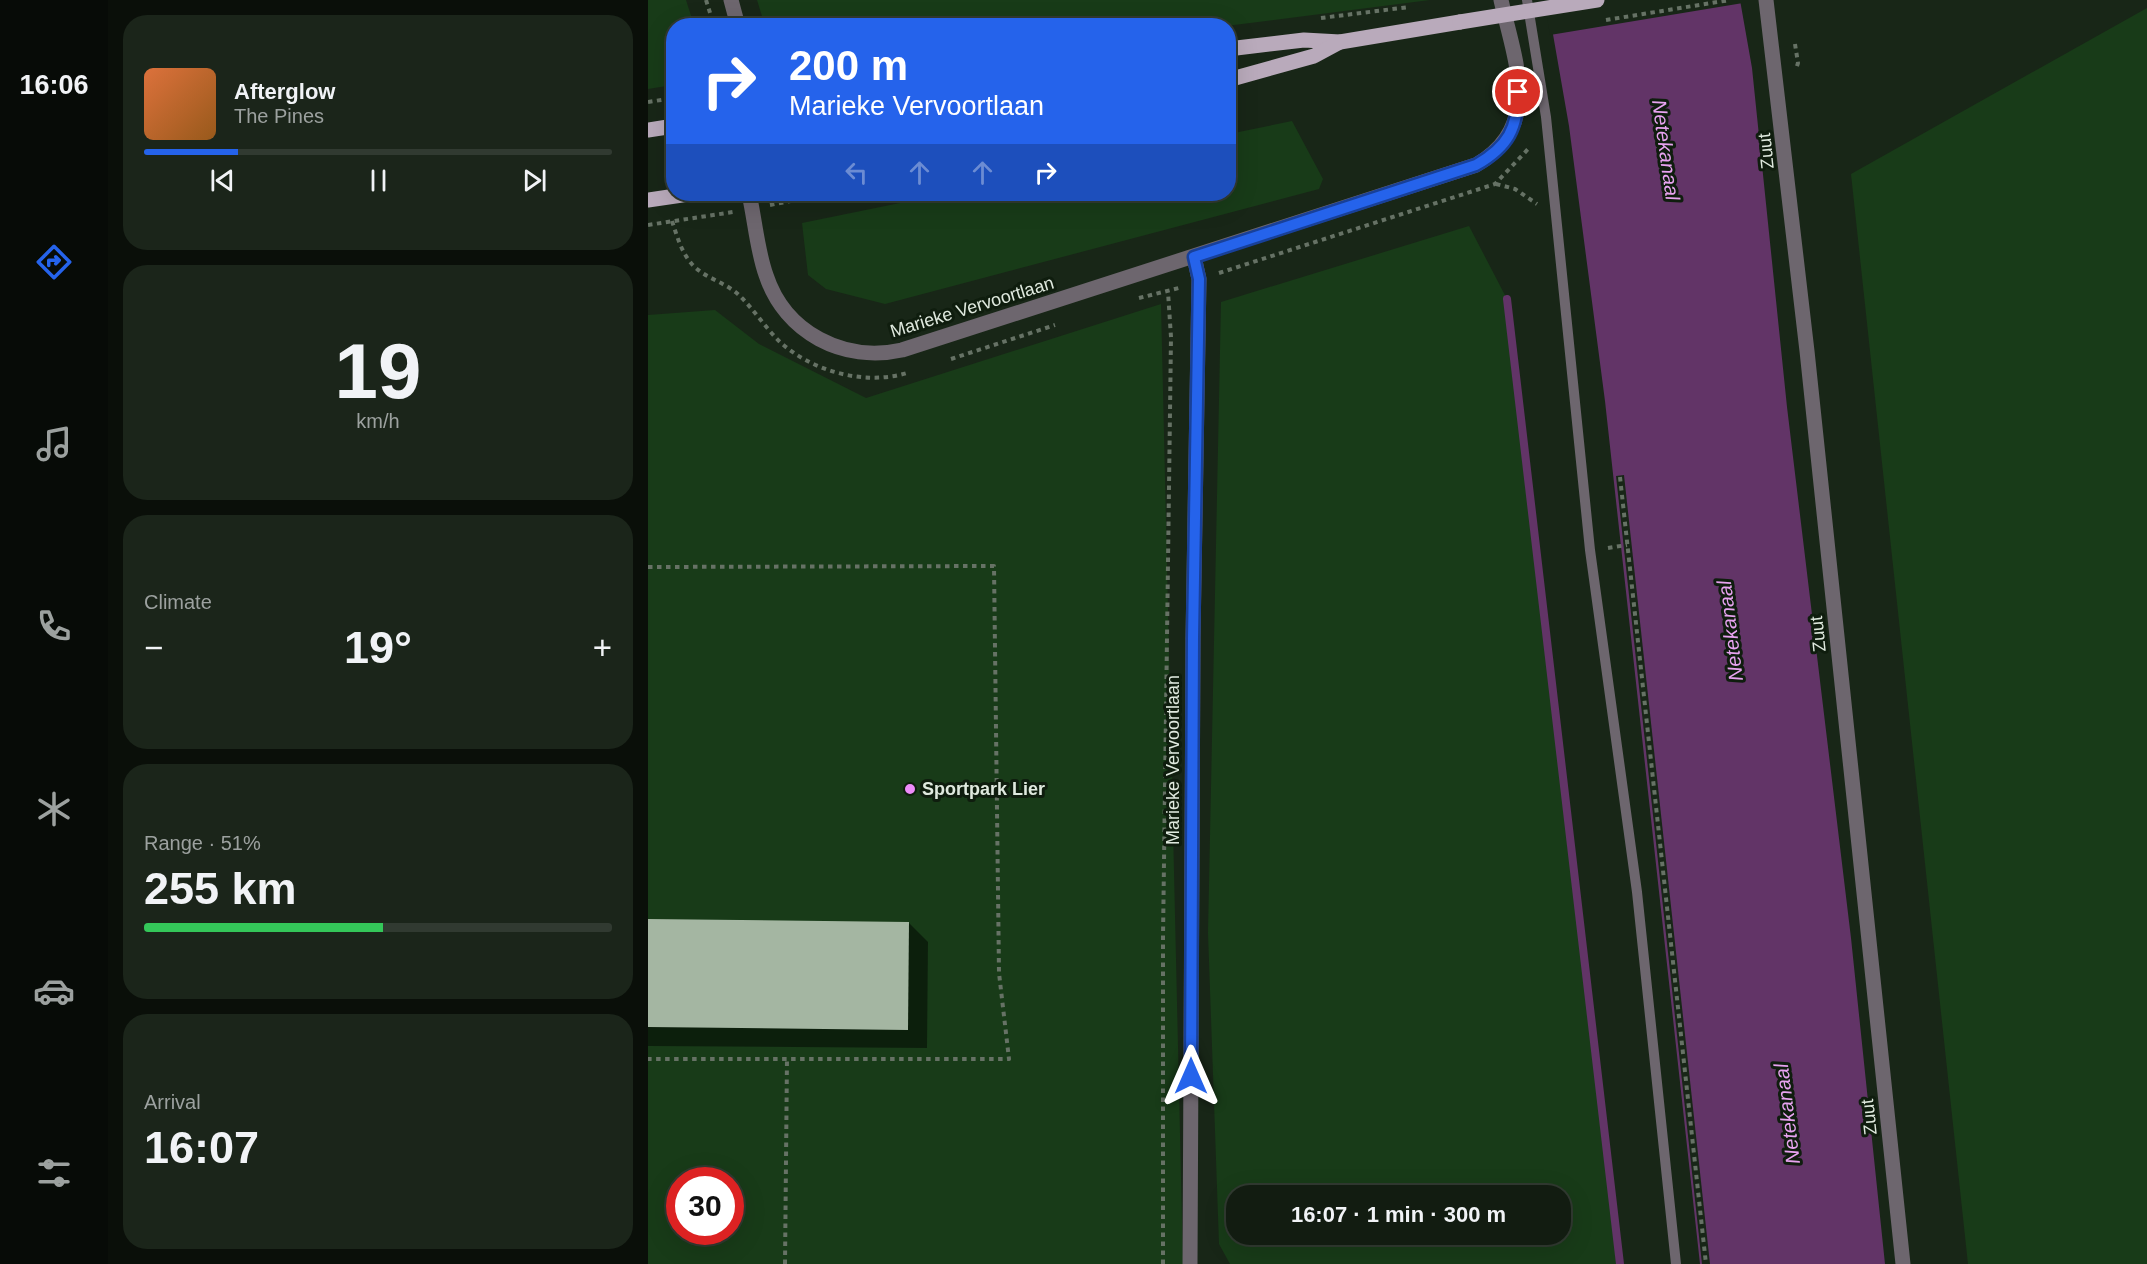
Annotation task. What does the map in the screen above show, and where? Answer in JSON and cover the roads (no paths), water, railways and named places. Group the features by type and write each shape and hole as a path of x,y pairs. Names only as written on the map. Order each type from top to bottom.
{"main road":[{"path":"1236,48 1304,40 1340,42 1597,0"},
{"path":"1236,78 1314,56 1340,42"},
{"path":"648,130 666,127"},
{"path":"648,200 666,197"}],"street":[{"path":"731,0 736,18"},
{"name":"Marieke Vervoortlaan","path":"750,201 766,275 780,306 800,326 828,346 863,355 883,355 902,350 1476,165 1492,155 1513,132 1518,113 1517,81 1501,0"},
{"name":"Zuut","path":"1766,0 1832,577 1903,1264"},
{"name":"Marieke Vervoortlaan","path":"1190,1264 1193,638 1199,279 1194,257"}],"lane":[{"path":"1527,0 1546,117 1590,550 1637,892 1676,1264"}],"water":[{"name":"Netekanaal","path":"1547,0 1740,0 1752,68 1787,407 1851,938 1885,1264 1700,1264 1605,401 1569,126"}],"waterway":[{"path":"1507,299 1620,1264"}],"place":[{"name":"Sportpark Lier","path":"910,789"}]}
